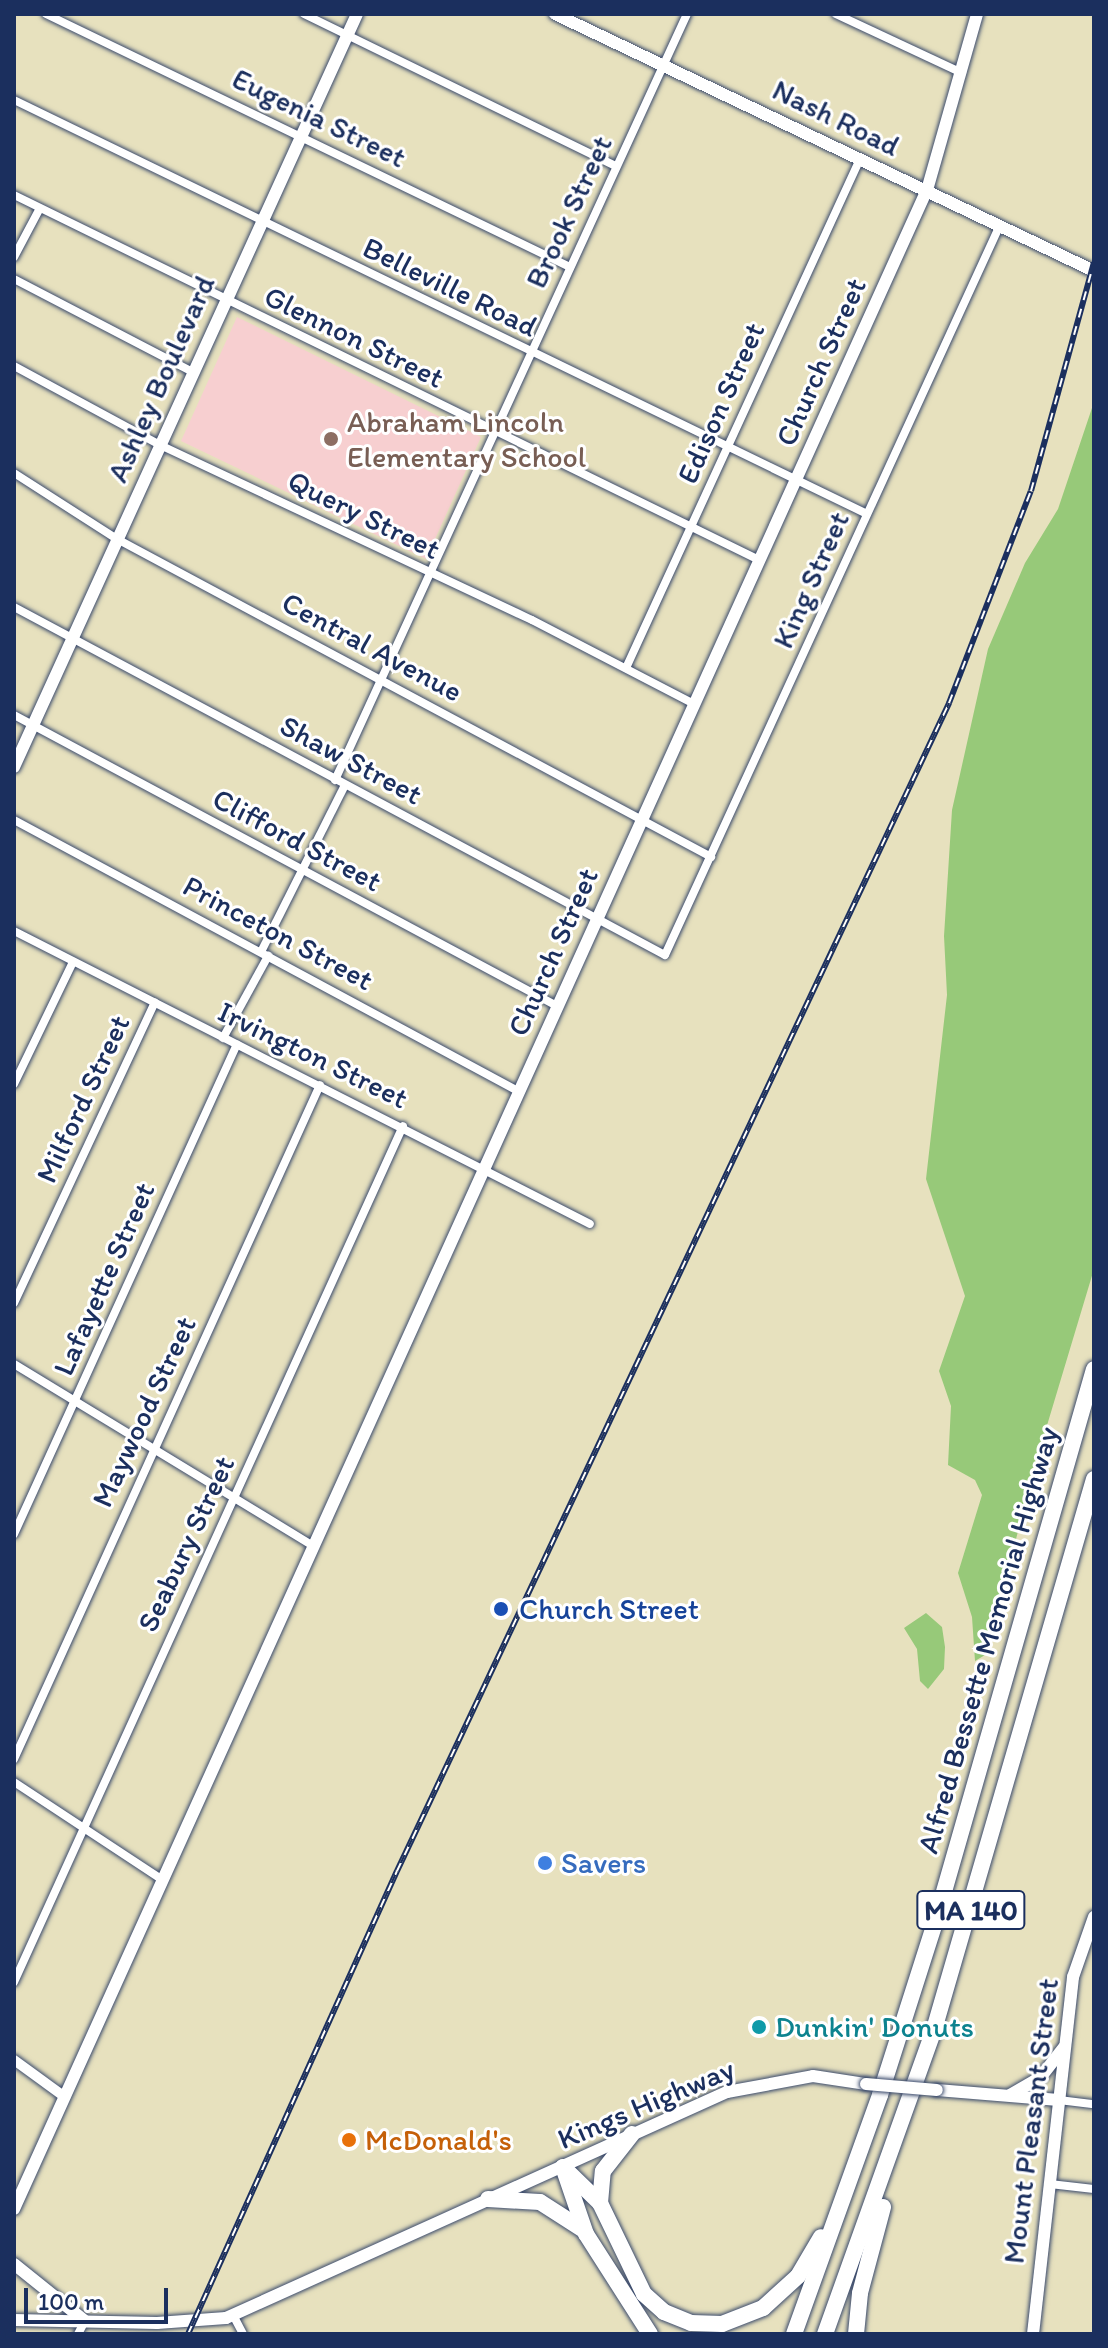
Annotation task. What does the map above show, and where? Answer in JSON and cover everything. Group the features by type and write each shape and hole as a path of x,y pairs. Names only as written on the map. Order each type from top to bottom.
{"highway":[{"name":"Alfred Bessette Memorial Highway","path":"794,2334 863,2143 948,1881 1094,1369"},
{"name":"Alfred Bessette Memorial Highway","path":"825,2334 902,2127 991,1841 1094,1479"},
{"path":"856,2334 860,2293 902,2127"},
{"path":"600,2203 603,2171 632,2134"},
{"path":"563,2167 600,2203 630,2270 652,2304 691,2323 738,2320 774,2300 808,2262 863,2143"},
{"path":"563,2167 586,2234 650,2334"},
{"path":"488,2199 540,2202 586,2234"}],"main road":[{"name":"Ashley Boulevard","path":"14,767 357,14"},
{"name":"Nash Road","path":"555,14 1094,271"},
{"name":"Church Street","path":"14,2209 927,190 977,14"},
{"name":"Mount Pleasant Street","path":"1033,2334 1076,1965 1094,1917"},
{"path":"1007,2096 1040,2078 1066,2044"},
{"name":"Kings Highway","path":"14,2320 193,2322 233,2315 632,2134 748,2087 813,2076 866,2084 1059,2100"},
{"path":"14,2264 85,2321"}],"street":[{"name":"Eugenia Street","path":"46,14 570,267"},
{"path":"304,14 616,166"},
{"name":"Brook Street","path":"335,780 687,14"},
{"path":"836,14 962,73"},
{"name":"Belleville Road","path":"14,100 531,354 728,447 795,483 867,514"},
{"name":"Edison Street","path":"626,668 860,159"},
{"name":"Glennon Street","path":"14,195 495,434 759,560"},
{"path":"14,257 40,208"},
{"name":"King Street","path":"665,955 1000,225"},
{"path":"14,279 193,372"},
{"name":"Query Street","path":"14,366 160,445 626,668 694,704"},
{"name":"Central Avenue","path":"14,473 117,539 711,857"},
{"name":"Shaw Street","path":"14,607 665,955"},
{"name":"Clifford Street","path":"14,715 557,1006"},
{"path":"223,1038 345,785"},
{"name":"Princeton Street","path":"14,820 518,1091"},
{"name":"Irvington Street","path":"14,931 485,1167 590,1224"},
{"path":"14,1084 73,962"},
{"name":"Milford Street","path":"14,1303 155,1002"},
{"name":"Lafayette Street","path":"14,1534 237,1044"},
{"name":"Maywood Street","path":"14,1759 320,1085"},
{"name":"Seabury Street","path":"14,1982 403,1126"},
{"path":"14,1364 313,1546"},
{"path":"14,1782 161,1879"},
{"path":"14,2060 65,2097"},
{"path":"1059,2100 1094,2104"},
{"path":"1050,2184 1094,2189"},
{"path":"233,2315 243,2334"},
{"path":"78,2334 85,2321"}],"shaded area":[{"name":"Abraham Lincoln Elementary School","path":"237,317 481,437 426,559 181,441"}],"green space":[{"path":"1094,402 1094,1269 1033,1472 991,1638 985,1655 975,1661 972,1617 958,1573 982,1495 975,1480 948,1465 951,1406 939,1371 965,1296 926,1179 947,995 944,936 952,810 988,649 1025,563 1058,509"},
{"path":"926,1613 942,1627 945,1647 944,1669 928,1689 920,1681 917,1649 904,1628"}],"railway":[{"path":"188,2334 397,1871 949,703 1031,491 1094,263"}],"place":[{"name":"Abraham Lincoln Elementary School","path":"331,439"},
{"name":"Church Street","path":"501,1609"},
{"name":"Savers","path":"545,1863"},
{"name":"Dunkin' Donuts","path":"759,2027"},
{"name":"McDonald's","path":"349,2140"}]}
